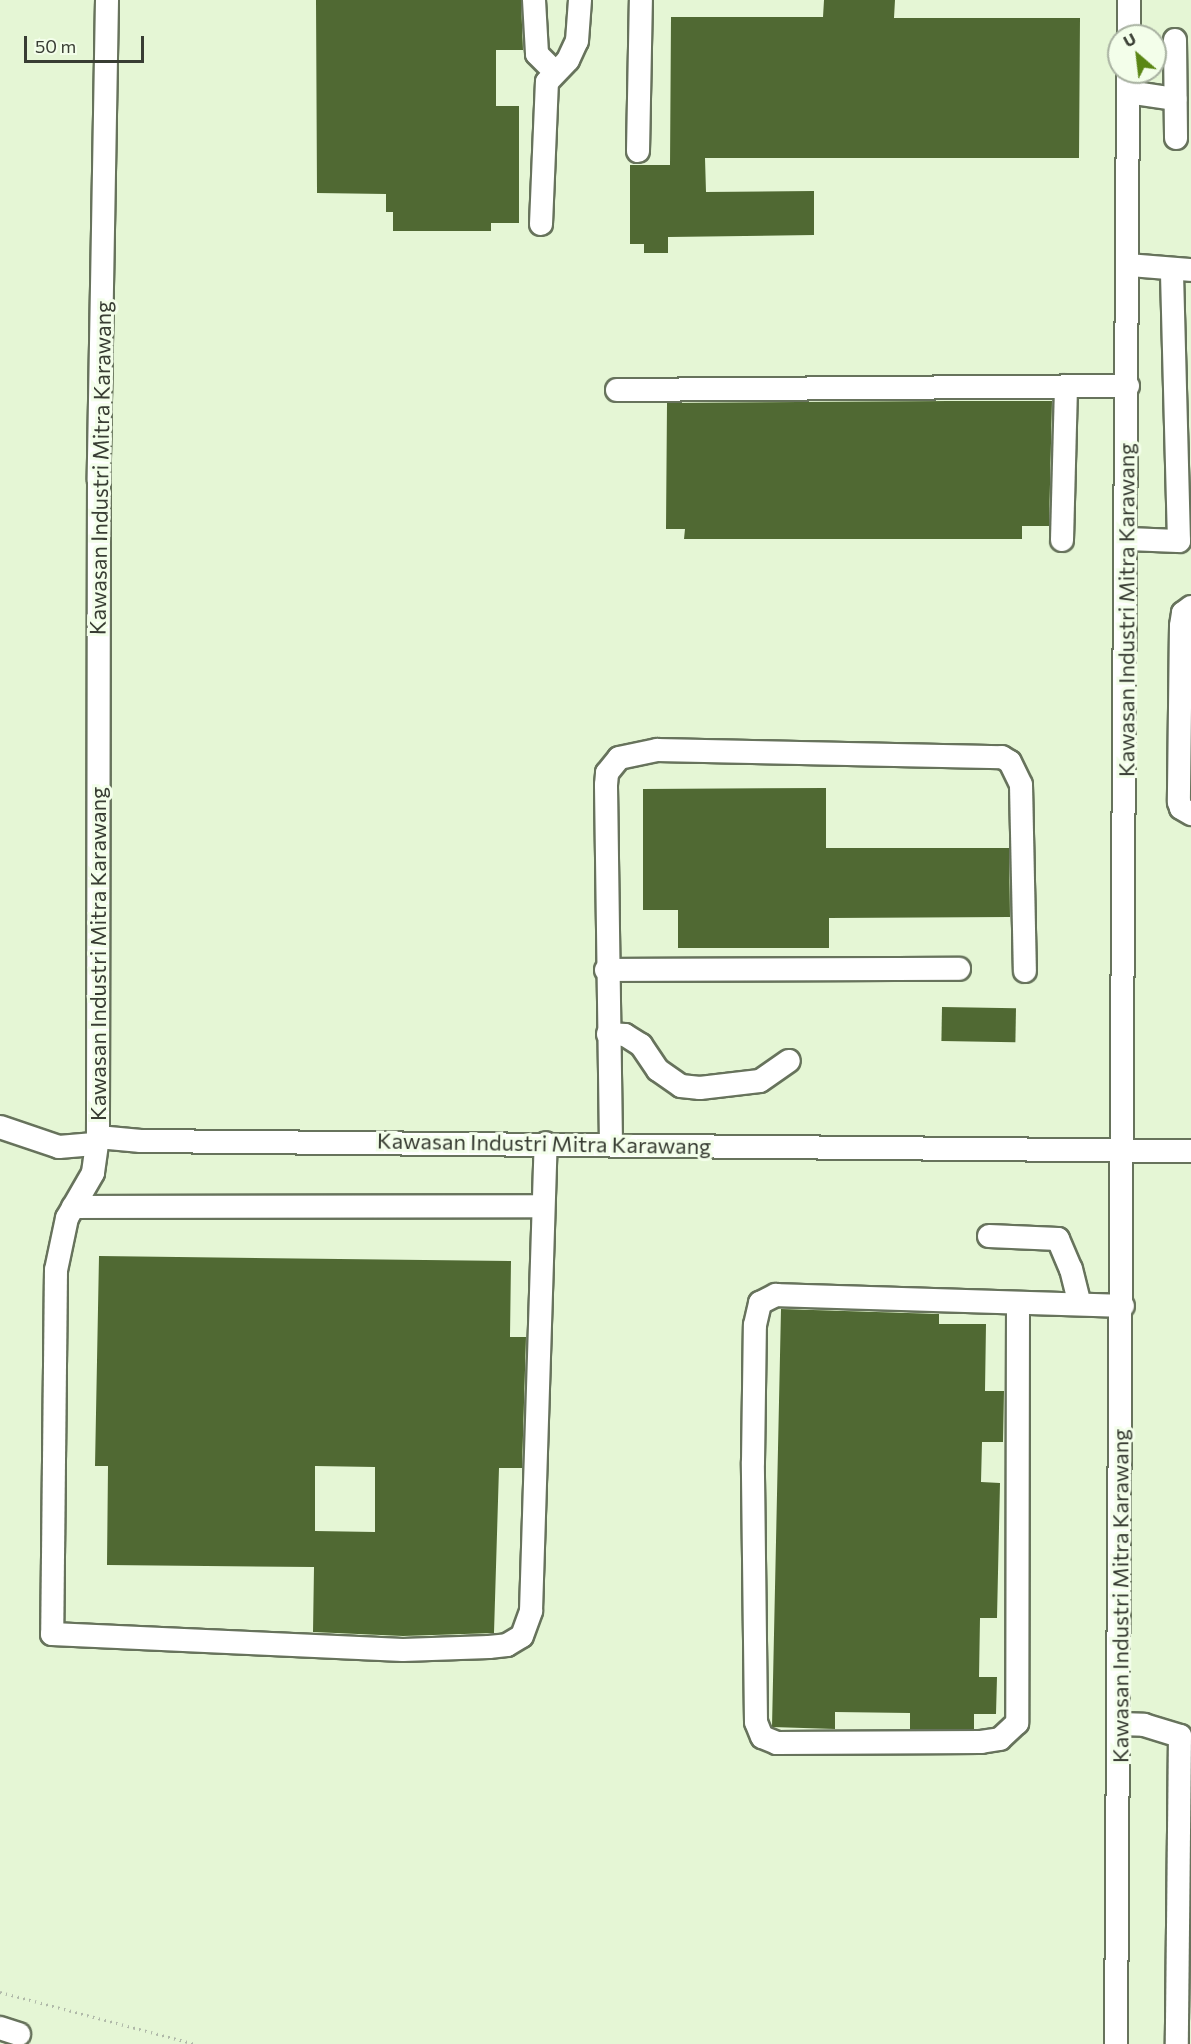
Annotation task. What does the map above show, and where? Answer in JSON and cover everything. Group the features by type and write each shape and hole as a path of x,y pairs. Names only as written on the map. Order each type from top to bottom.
{"street":[{"name":"Kawasan Industri Mitra Karawang","path":"107,0 99,480 97,1141 1120,1148 1191,1151"},
{"path":"534,0 537,54 554,71"},
{"path":"541,224 548,82 554,71 568,60 578,40 580,0"},
{"path":"638,151 641,0"},
{"path":"1129,0 1129,24"},
{"path":"1175,40 1176,138"},
{"name":"Kawasan Industri Mitra Karawang","path":"1116,2044 1120,1724 1122,1306 1120,1148 1127,539 1128,84"},
{"path":"1134,84 1175,99"},
{"path":"1127,539 1179,541 1181,270 1128,265"},
{"path":"1062,540 1066,386"},
{"path":"617,390 1128,386"},
{"path":"1191,607 1183,613 1181,626 1179,802 1181,808 1191,814"},
{"path":"611,1144 606,970 607,773 619,758 657,750 992,755 1010,762 1021,784 1025,971"},
{"path":"606,970 959,969"},
{"path":"608,1034 625,1035 641,1045 658,1070 681,1086 700,1088 760,1081 789,1061"},
{"path":"0,1127 59,1147 97,1141 93,1173 73,1207 62,1238 56,1270 50,1632 62,1637 403,1650 507,1645 522,1636 529,1626 546,1143"},
{"path":"73,1207 543,1206"},
{"path":"989,1236 1058,1239 1071,1269 1080,1305"},
{"path":"1018,1304 1017,1724 999,1739 981,1742 777,1743 762,1737 756,1722 753,1462 755,1325 760,1303 776,1295 1122,1306"},
{"path":"1120,1724 1144,1725 1180,1736 1177,2044"}],"path":[{"path":"0,1992 195,2044"}],"shaded area":[{"path":"0,0 1191,0 1191,2044 0,2044"}],"building":[{"path":"316,0 521,0 523,50 496,50 496,106 519,106 519,223 491,223 491,231 393,231 393,212 386,212 386,194 317,193"},
{"path":"824,0 895,0 894,18 1080,18 1079,158 705,158 706,192 814,191 814,235 668,237 668,253 644,253 644,244 630,244 630,165 670,165 671,17 823,17"},
{"path":"1052,401 1049,526 1022,526 1022,539 684,539 685,529 666,529 667,403"},
{"path":"826,788 826,848 1009,848 1010,917 829,918 829,948 678,948 678,910 643,910 643,789"},
{"path":"942,1007 1016,1008 1015,1042 941,1041"},
{"path":"99,1256 511,1261 510,1337 526,1337 522,1468 499,1468 494,1633 403,1636 313,1632 314,1567 107,1565 108,1466 95,1466","holes":["315,1466 375,1467 375,1532 315,1531"]},
{"path":"781,1309 939,1314 939,1324 986,1324 985,1391 1004,1391 1003,1442 982,1442 981,1482 1000,1483 997,1618 980,1618 979,1677 997,1677 996,1714 974,1714 974,1729 910,1729 910,1713 835,1712 835,1729 772,1727"}]}
